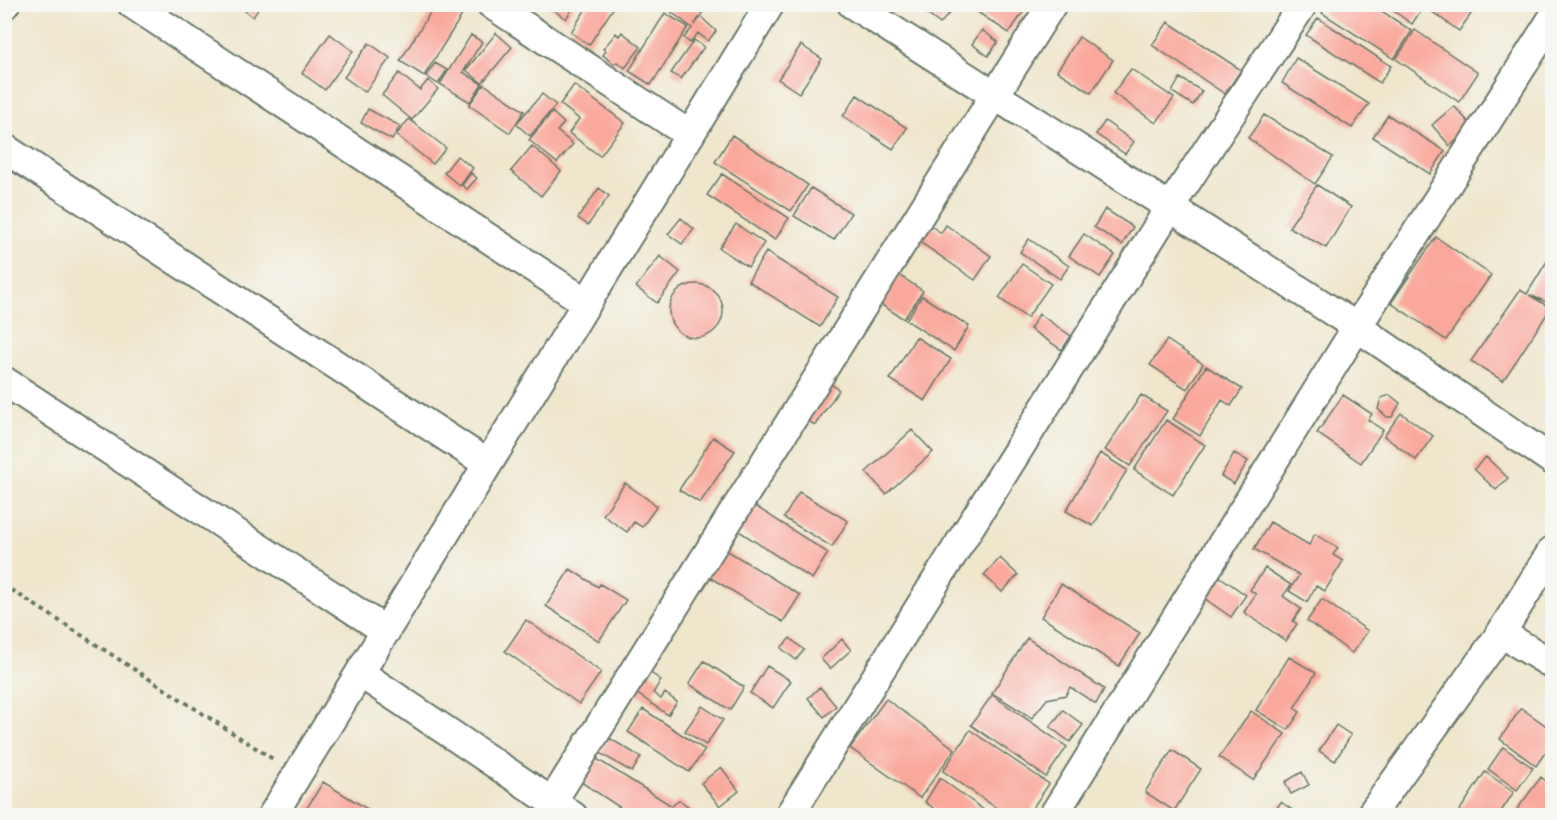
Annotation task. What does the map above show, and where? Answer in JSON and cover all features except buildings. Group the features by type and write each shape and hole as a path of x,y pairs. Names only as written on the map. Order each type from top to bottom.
{"street":[{"path":"132,4 587,303"},
{"path":"491,4 690,135"},
{"path":"272,816 770,4"},
{"path":"852,4 1357,327 1552,460"},
{"path":"360,673 563,809 994,95 1052,4"},
{"path":"789,816 1170,207 1304,4"},
{"path":"1053,816 1357,327 1552,20"},
{"path":"4,148 488,464"},
{"path":"4,381 386,630"},
{"path":"1381,812 1501,633 1552,551"},
{"path":"1501,633 1552,664"}],"path":[{"path":"4,585 297,775"}]}
